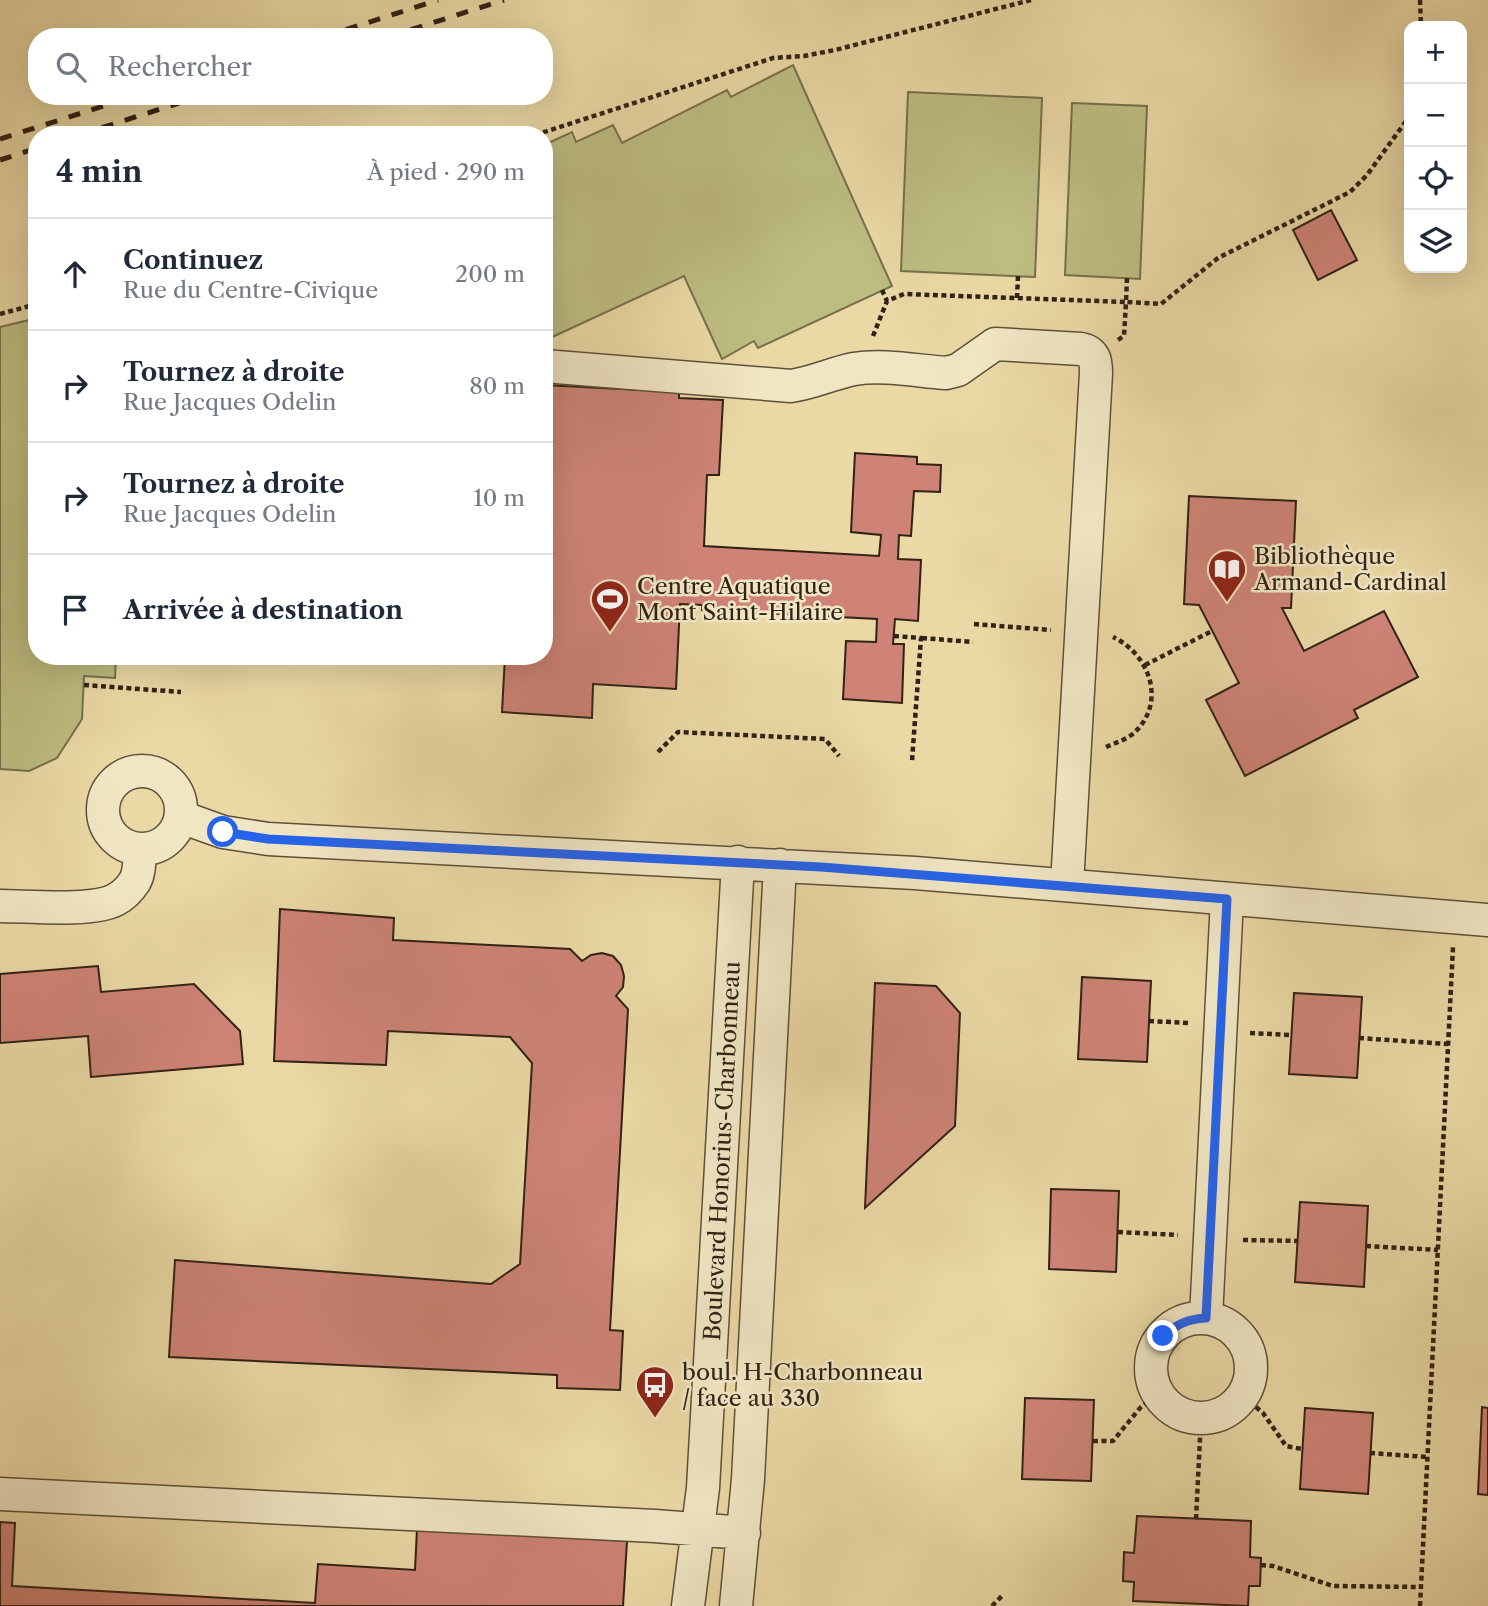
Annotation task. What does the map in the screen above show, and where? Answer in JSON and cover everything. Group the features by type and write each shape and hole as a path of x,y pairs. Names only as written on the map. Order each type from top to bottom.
{"street":[{"path":"553,367 791,386 866,368 946,373 958,370 995,344 1081,349 1090,353 1096,365 1066,885"},
{"path":"145,771 169,782 177,792 181,817 169,839 158,846 140,849 121,843 111,834 105,823 105,798 111,786 121,778 133,772 145,771"},
{"path":"181,817 223,832 268,839 738,862 1066,885 1488,920"},
{"path":"0,906 94,905 115,901 135,882 140,849"},
{"name":"Boulevard Honorius-Charbonneau","path":"688,1606 706,1434 738,862"},
{"name":"Boulevard Honorius-Charbonneau","path":"736,1606 744,1533 780,865"},
{"path":"1206,1318 1227,899"},
{"path":"1206,1318 1224,1323 1237,1333 1246,1346 1251,1361 1251,1377 1243,1396 1223,1413 1201,1418 1179,1413 1159,1393 1151,1368 1156,1347 1163,1336 1176,1325 1192,1319 1206,1318"},
{"path":"0,1494 744,1533"}],"path":[{"path":"553,129 773,58 835,50 1031,0"},
{"path":"1420,0 1421,21"},
{"path":"872,338 887,301 904,294 1161,304 1218,258 1350,192 1367,175 1404,124"},
{"path":"1017,298 1018,276"},
{"path":"1124,336 1126,278"},
{"path":"881,290 887,301"},
{"path":"0,314 28,306"},
{"path":"974,624 1059,630"},
{"path":"1145,665 1212,631"},
{"path":"1098,752 1129,737 1145,718 1152,690 1145,665 1126,644 1104,634"},
{"path":"894,636 973,642"},
{"path":"912,761 921,638"},
{"path":"84,685 181,692"},
{"path":"658,751 678,732 825,738 839,756"},
{"path":"1420,1606 1453,943"},
{"path":"1149,1021 1193,1024"},
{"path":"1245,1033 1291,1035"},
{"path":"1359,1038 1448,1044"},
{"path":"1118,1231 1182,1236"},
{"path":"1235,1239 1298,1241"},
{"path":"1366,1246 1438,1250"},
{"path":"1093,1441 1113,1441 1140,1408 1159,1393"},
{"path":"1243,1396 1263,1413 1286,1446 1302,1449"},
{"path":"1196,1519 1201,1418"},
{"path":"1370,1453 1427,1457"},
{"path":"1261,1565 1273,1566 1333,1586 1421,1587"},
{"path":"992,1606 1002,1596"}],"green space":[{"path":"793,65 892,286 758,348 754,341 722,359 684,276 553,337 553,141 572,132 576,142 613,125 622,143 727,90 731,97"},
{"path":"908,92 1042,98 1035,277 901,271"},
{"path":"1072,103 1147,106 1140,279 1065,275"},
{"path":"28,320 28,665 116,665 115,678 84,676 82,719 57,758 29,771 0,769 0,327"}],"building":[{"path":"1331,210 1357,260 1318,280 1293,230"},
{"path":"553,385 679,392 679,398 723,400 719,475 707,475 704,546 879,556 881,535 851,532 855,453 917,457 917,464 941,465 940,492 914,491 911,536 899,535 898,559 921,560 918,621 895,619 893,644 904,644 902,703 843,699 846,641 876,642 877,619 702,610 702,605 680,604 676,689 593,684 592,718 502,712 505,665 553,665"},
{"path":"1189,496 1296,501 1291,608 1282,608 1304,651 1384,611 1418,677 1354,710 1358,718 1245,776 1206,700 1239,683 1199,605 1184,604"},
{"path":"280,909 394,918 393,940 570,949 582,961 591,955 602,953 613,956 621,965 623,987 616,996 628,1009 610,1330 623,1331 620,1390 557,1388 557,1375 169,1357 175,1260 491,1284 520,1264 532,1063 510,1037 388,1031 386,1065 274,1061"},
{"path":"98,966 101,992 194,984 240,1031 243,1064 91,1077 88,1036 0,1043 0,974"},
{"path":"1082,977 1151,981 1147,1062 1078,1059"},
{"path":"875,983 936,986 960,1013 955,1126 865,1208"},
{"path":"1294,993 1362,997 1357,1078 1289,1074"},
{"path":"1051,1189 1119,1191 1116,1272 1049,1269"},
{"path":"1300,1202 1368,1206 1364,1287 1295,1282"},
{"path":"1025,1398 1094,1400 1091,1481 1022,1479"},
{"path":"1482,1407 1488,1408 1488,1495 1478,1494"},
{"path":"1305,1408 1373,1413 1368,1494 1300,1489"},
{"path":"1137,1516 1251,1521 1250,1557 1261,1558 1260,1586 1249,1586 1248,1606 1133,1601 1134,1582 1123,1581 1124,1552 1134,1553"},
{"path":"0,1522 15,1523 12,1586 315,1603 318,1564 415,1570 417,1529 627,1541 623,1606 0,1606"}],"railway":[{"path":"351,28 438,0"},
{"path":"416,28 504,0"},
{"path":"41,126 107,105"},
{"path":"107,126 173,105"},
{"path":"0,139 28,130"},
{"path":"0,160 28,151"}],"place":[{"name":"Bibliothèque Armand-Cardinal","path":"1227,603"},
{"name":"Centre Aquatique Mont Saint-Hilaire","path":"610,633"},
{"name":"boul. H-Charbonneau / face au 330","path":"655,1419"}],"route":[{"path":"223,832 268,839 915,873 1227,899 1206,1318 1192,1319 1176,1325 1163,1336"}]}
